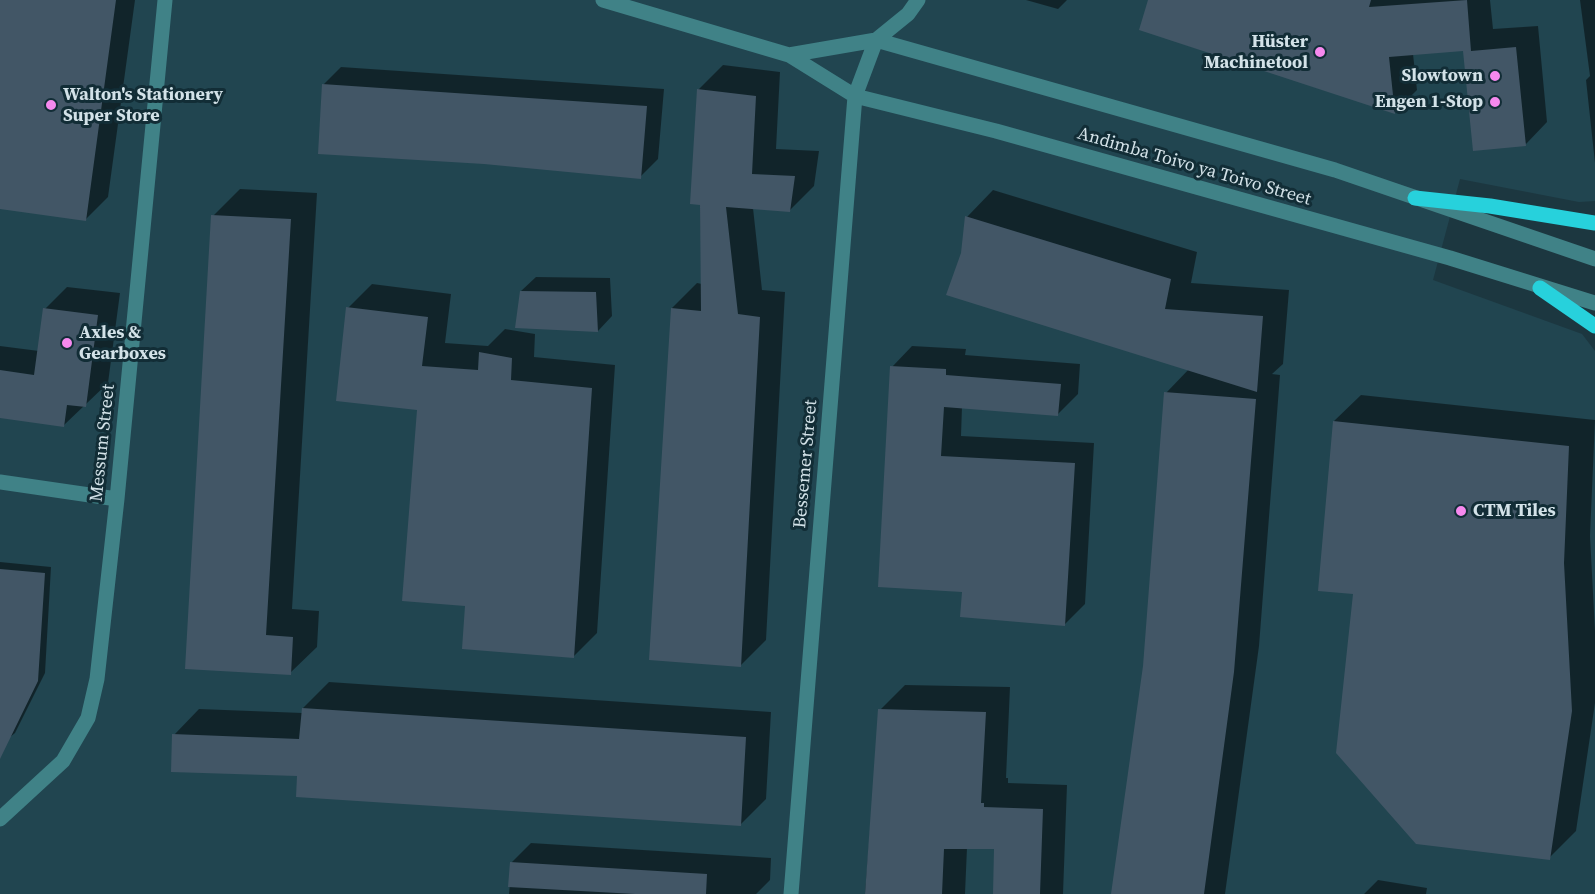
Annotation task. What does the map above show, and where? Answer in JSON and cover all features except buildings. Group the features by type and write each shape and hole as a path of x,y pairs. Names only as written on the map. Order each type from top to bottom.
{"main road":[{"path":"1415,198 1490,206 1595,223"},
{"path":"1540,288 1595,326"}],"street":[{"name":"Messum Street","path":"0,819 63,761 88,718 97,679 117,499 165,0"},
{"name":"Andimba Toivo ya Toivo Street","path":"603,0 789,55 855,96 996,131 1450,258 1540,288 1595,303"},
{"path":"876,40 908,14 918,0"},
{"name":"Andimba Toivo ya Toivo Street","path":"789,55 876,40 1335,170 1595,259"},
{"name":"Bessemer Street","path":"791,894 855,96 876,40"},
{"path":"0,482 117,499"}],"shaded area":[{"path":"0,0 1595,0 1595,201 1579,202 1460,179 1433,280 1582,334 1595,351 1595,894 0,894"}],"place":[{"name":"Hüster Machinetool","path":"1320,52"},
{"name":"Slowtown","path":"1495,76"},
{"name":"Engen 1-Stop","path":"1495,102"},
{"name":"Walton's Stationery Super Store","path":"51,105"},
{"name":"Axles & Gearboxes","path":"67,343"},
{"name":"CTM Tiles","path":"1461,511"}]}
